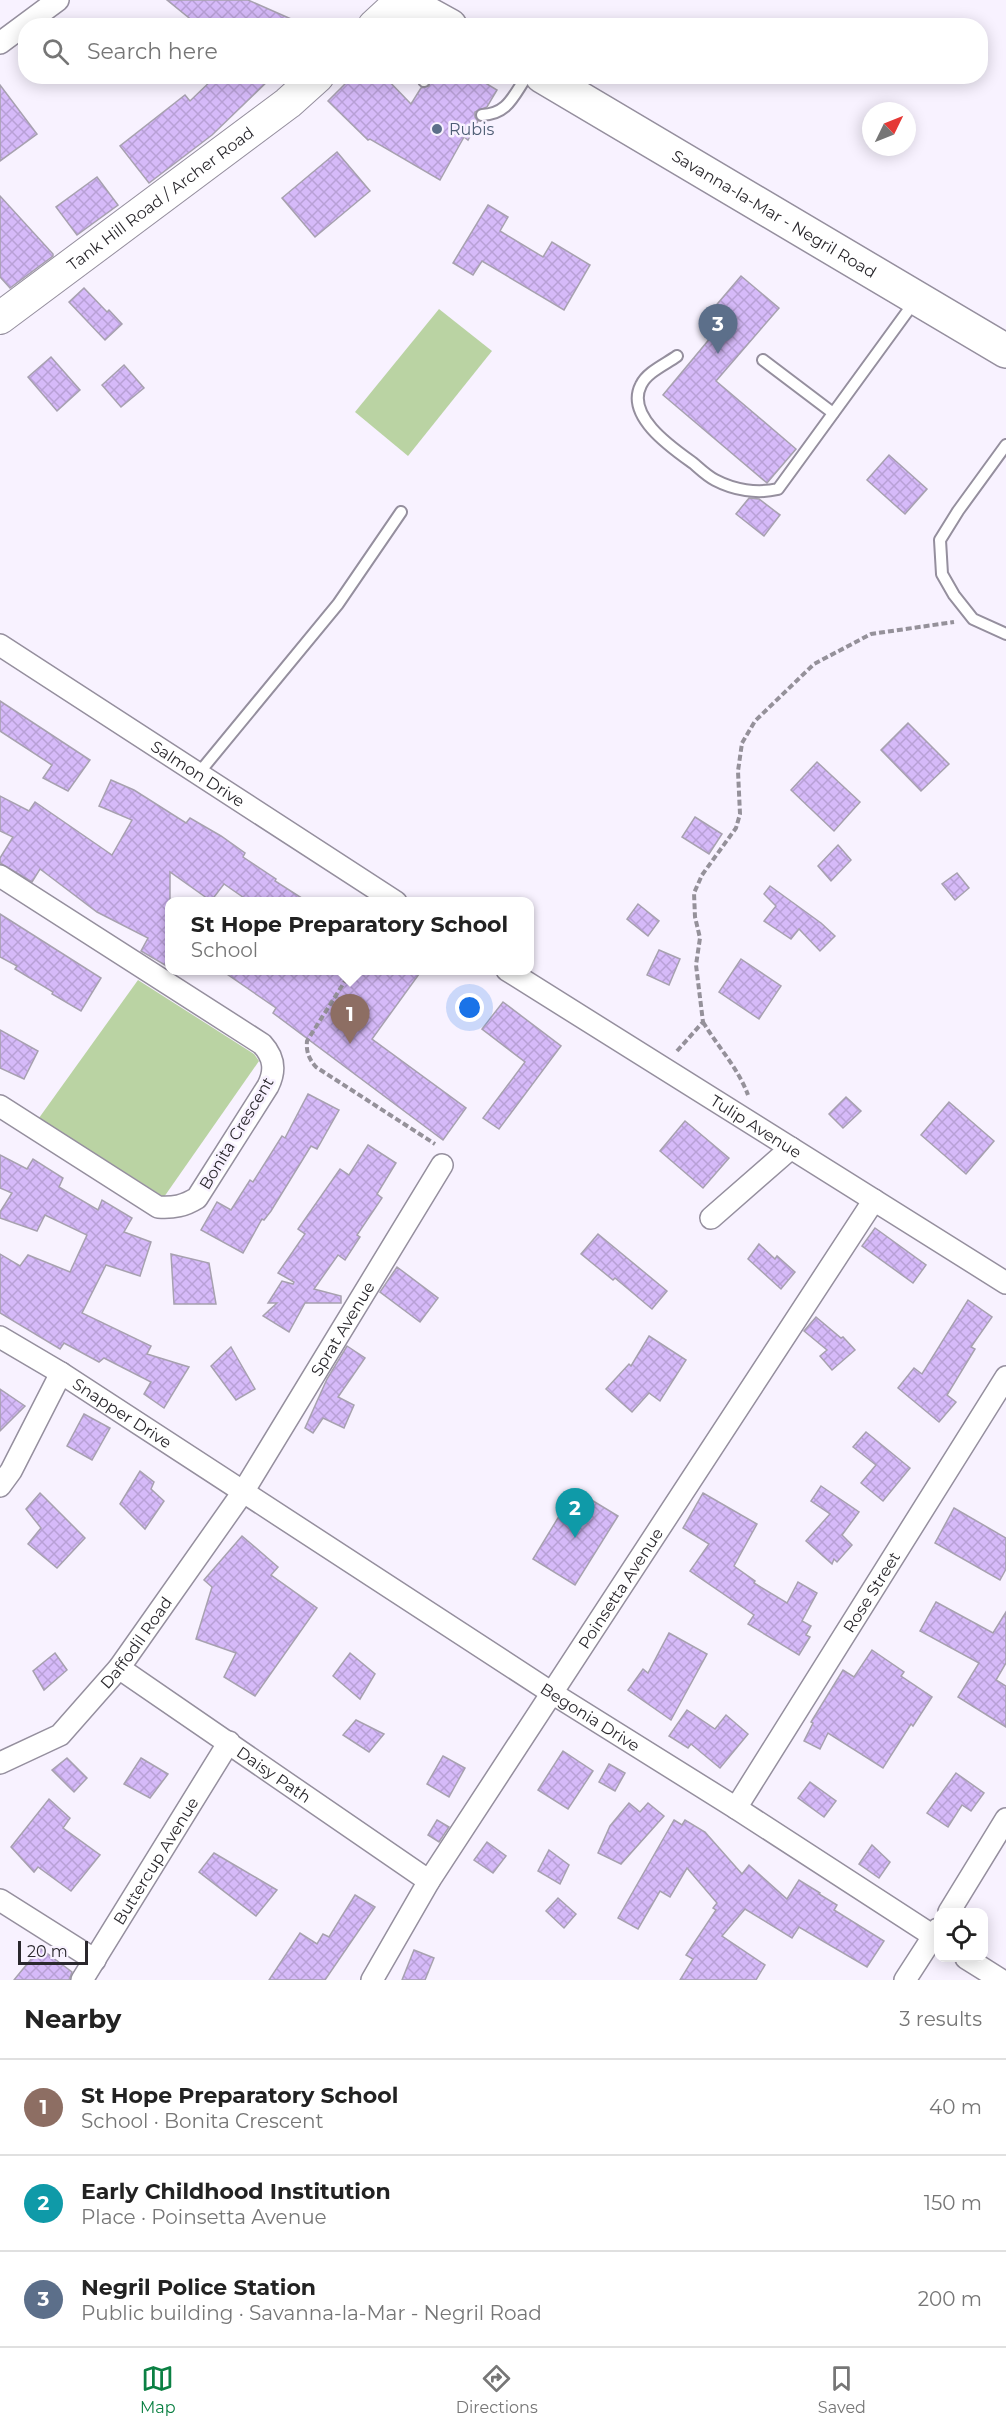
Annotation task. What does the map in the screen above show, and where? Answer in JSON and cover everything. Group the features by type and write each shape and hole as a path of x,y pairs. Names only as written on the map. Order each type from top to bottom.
{"main road":[{"path":"403,0 433,18"},
{"name":"Savanna-la-Mar - Negril Road","path":"556,84 1006,351"}],"street":[{"path":"34,18 58,0"},
{"path":"383,18 403,0"},
{"path":"0,43 18,30"},
{"name":"Tank Hill Road / Archer Road","path":"0,318 288,103 309,84"},
{"name":"Salmon Drive","path":"0,645 390,897"},
{"name":"Bonita Crescent","path":"0,876 262,1044 268,1050 273,1068 268,1086 197,1198 185,1205 172,1208 158,1207 0,1106"},
{"name":"Tulip Avenue","path":"515,975 1006,1282"},
{"path":"711,1218 791,1148"},
{"name":"Sprat Avenue","path":"243,1492 442,1165"},
{"name":"Poinsetta Avenue","path":"372,1980 429,1881 874,1200"},
{"name":"Snapper Drive","path":"0,1337 61,1373 243,1492"},
{"path":"0,1486 11,1471 61,1373"},
{"name":"Rose Street","path":"736,1808 1006,1377"},
{"name":"Daffodil Road","path":"0,1763 60,1735 119,1668 243,1492"},
{"name":"Begonia Drive","path":"243,1492 552,1693 934,1933"},
{"name":"Daisy Path","path":"119,1668 429,1881"},
{"name":"Buttercup Avenue","path":"82,1980 229,1742"},
{"path":"951,1908 1006,1819"},
{"path":"0,1900 95,1960"},
{"path":"905,1980 934,1939"},
{"path":"972,1962 1001,1980"}],"lane":[{"path":"482,115 503,111 522,84"},
{"path":"677,356 649,375 640,385 638,405 648,425 671,447 714,480 763,493 778,489 917,298"},
{"path":"763,360 833,413"},
{"path":"1006,445 940,540 942,574 954,595 973,619 1006,634"},
{"path":"198,774 338,604 401,512"}],"path":[{"path":"760,1129 746,1089 730,1059 716,1044 703,1022 696,965 700,938 695,917 694,893 702,875 736,828 740,814 738,771 742,743 754,721 814,664 871,634 973,619"},
{"path":"349,975 307,1041 306,1049 309,1059 316,1067 441,1148 445,1154 442,1165"},
{"path":"662,1067 703,1022"}],"green space":[{"path":"439,309 492,351 408,456 355,412"},
{"path":"138,980 254,1054 259,1061 164,1197 39,1118"}],"building":[{"path":"167,0 248,0 289,18 189,18"},
{"path":"208,84 265,84 212,135 149,183 120,146 185,95 190,101"},
{"path":"345,84 392,84 411,104 421,88 429,84 487,84 497,90 487,107 475,112 478,121 468,140 464,137 440,180 370,139 368,140 328,101"},
{"path":"0,85 37,134 0,161"},
{"path":"337,152 370,191 315,237 282,198"},
{"path":"97,177 118,205 77,235 56,207"},
{"path":"0,196 53,254 10,288 0,277"},
{"path":"488,205 508,217 500,231 543,257 552,242 590,265 564,310 482,261 473,275 453,263"},
{"path":"741,276 779,308 716,381 796,449 767,483 663,395 726,319 713,309"},
{"path":"84,288 122,324 105,340 69,302"},
{"path":"51,357 80,390 57,411 28,377"},
{"path":"124,365 144,388 121,407 102,385"},
{"path":"889,455 927,489 905,514 867,480"},
{"path":"749,498 759,499 780,515 764,536 736,514"},
{"path":"0,701 90,760 68,791 43,778 52,765 0,731"},
{"path":"908,723 949,764 921,791 881,750"},
{"path":"817,762 860,802 834,831 791,790"},
{"path":"111,780 134,790 186,823 190,818 221,836 245,853 243,857 300,897 243,897 224,884 214,897 205,897 170,872 170,897 165,897 165,965 141,951 148,938 97,912 40,869 32,882 0,863 0,858 13,837 0,831 0,796 29,811 35,802 112,855 132,820 99,806"},
{"path":"695,817 722,834 709,854 682,837"},
{"path":"838,845 851,860 831,881 818,866"},
{"path":"957,873 969,888 955,900 942,884"},
{"path":"770,886 835,936 820,951 799,929 791,939 764,921 776,906 764,894"},
{"path":"638,904 659,921 648,936 627,919"},
{"path":"0,914 101,978 81,1011 15,969 17,966 0,957"},
{"path":"659,950 680,959 669,985 647,975"},
{"path":"741,959 781,986 759,1019 719,992"},
{"path":"228,975 418,975 372,1039 466,1108 443,1140 273,1013 276,1008"},
{"path":"503,1002 561,1046 499,1129 483,1118 525,1062 482,1029"},
{"path":"0,1030 38,1051 24,1079 0,1068"},
{"path":"308,1094 339,1110 317,1149 311,1146 271,1211 264,1220 262,1219 243,1253 201,1230 217,1202 231,1210 250,1180 253,1182 282,1136 285,1138"},
{"path":"846,1097 861,1111 843,1128 829,1114"},
{"path":"949,1102 994,1141 966,1174 921,1135"},
{"path":"685,1121 729,1158 703,1188 660,1151"},
{"path":"368,1145 396,1163 377,1194 382,1198 357,1235 360,1237 345,1260 338,1255 314,1289 341,1296 341,1303 305,1303 289,1332 263,1316 277,1303 268,1303 282,1281 293,1284 294,1282 278,1273 305,1234 298,1229 340,1169 349,1175"},
{"path":"0,1155 27,1169 33,1159 63,1178 59,1187 98,1210 102,1200 132,1218 124,1232 151,1242 140,1276 106,1265 82,1313 151,1346 147,1354 189,1367 164,1408 144,1394 151,1382 104,1358 99,1362 64,1343 60,1349 0,1313 0,1254 20,1266 28,1255 70,1272 87,1235 45,1215 37,1231 0,1218 0,1212 12,1193 0,1188"},
{"path":"875,1228 926,1265 913,1283 862,1246"},
{"path":"598,1234 667,1291 652,1309 615,1278 613,1280 581,1254"},
{"path":"759,1244 775,1259 777,1256 795,1272 781,1289 748,1259"},
{"path":"171,1254 209,1263 216,1304 174,1304"},
{"path":"397,1267 438,1298 420,1322 380,1292"},
{"path":"968,1300 992,1317 971,1347 975,1349 947,1395 956,1402 939,1422 898,1388 914,1368 922,1374"},
{"path":"816,1317 841,1338 843,1337 855,1350 832,1370 820,1356 827,1350 804,1331"},
{"path":"649,1336 686,1360 660,1401 649,1393 632,1412 606,1389 629,1364 631,1366"},
{"path":"347,1346 365,1358 338,1397 354,1405 344,1428 323,1418 313,1433 305,1428 327,1379"},
{"path":"231,1347 255,1389 236,1400 211,1366"},
{"path":"0,1389 25,1406 0,1431"},
{"path":"84,1414 110,1428 92,1460 67,1446"},
{"path":"866,1432 910,1468 883,1501 861,1483 876,1465 853,1447"},
{"path":"140,1471 154,1482 151,1489 164,1501 145,1529 120,1504"},
{"path":"821,1486 859,1512 842,1535 852,1545 837,1562 834,1559 832,1564 806,1541 830,1514 811,1501"},
{"path":"575,1490 618,1516 575,1585 533,1559"},
{"path":"40,1493 85,1538 57,1568 28,1544 41,1528 26,1509"},
{"path":"703,1493 757,1524 734,1566 755,1581 754,1583 787,1603 798,1582 817,1593 802,1621 811,1626 806,1635 810,1637 799,1655 748,1624 754,1615 690,1571 709,1544 683,1528"},
{"path":"954,1508 1006,1538 1006,1569 1000,1580 935,1543"},
{"path":"242,1536 278,1567 271,1575 317,1608 255,1696 224,1677 236,1653 196,1639 212,1587 204,1580"},
{"path":"936,1602 993,1633 1006,1612 1006,1663 996,1680 1006,1686 1006,1727 958,1697 979,1663 920,1631"},
{"path":"669,1633 707,1654 671,1720 628,1690 643,1669 648,1673"},
{"path":"872,1650 904,1672 901,1676 932,1697 913,1726 911,1724 883,1768 828,1733 820,1749 804,1741 813,1723 811,1722 843,1670 854,1677"},
{"path":"55,1653 67,1670 44,1690 33,1671"},
{"path":"350,1653 375,1674 360,1699 333,1676"},
{"path":"687,1710 715,1729 726,1715 748,1734 720,1768 691,1744 688,1748 669,1736"},
{"path":"356,1720 384,1734 369,1752 343,1735"},
{"path":"563,1751 593,1771 568,1809 538,1790"},
{"path":"443,1756 465,1768 449,1797 427,1784"},
{"path":"67,1758 87,1778 74,1792 52,1770"},
{"path":"141,1758 168,1774 150,1798 124,1784"},
{"path":"609,1764 625,1773 615,1791 599,1782"},
{"path":"956,1773 984,1793 971,1811 962,1805 948,1827 927,1813"},
{"path":"810,1782 836,1801 824,1817 798,1798"},
{"path":"49,1799 70,1818 63,1828 100,1855 71,1891 38,1867 34,1872 11,1847"},
{"path":"629,1803 640,1812 648,1803 664,1816 621,1864 598,1853 610,1826"},
{"path":"437,1820 449,1827 439,1842 428,1835"},
{"path":"674,1820 682,1825 685,1820 705,1832 742,1874 749,1865 787,1899 799,1880 837,1905 834,1910 884,1941 867,1967 799,1927 792,1938 745,1909 722,1936 765,1965 756,1980 680,1980 693,1959 686,1955 716,1910 713,1908 717,1903 687,1868 670,1897 660,1891 638,1929 618,1918"},
{"path":"487,1842 506,1856 493,1873 474,1860"},
{"path":"872,1845 890,1862 879,1878 859,1864"},
{"path":"549,1850 569,1865 560,1884 538,1871"},
{"path":"214,1853 277,1890 256,1916 199,1872"},
{"path":"355,1895 375,1907 325,1980 269,1980 300,1933 317,1944 323,1934 329,1937"},
{"path":"558,1898 576,1914 564,1928 546,1911"},
{"path":"40,1948 72,1972 69,1980 14,1980"},
{"path":"414,1950 434,1958 425,1980 402,1980"}],"place":[{"name":"Rubis","path":"437,129"},
{"name":"Negril Police Station","path":"718,354"},
{"name":"St Hope Preparatory School","path":"350,1044"},
{"name":"Early Childhood Institution","path":"575,1538"}]}
